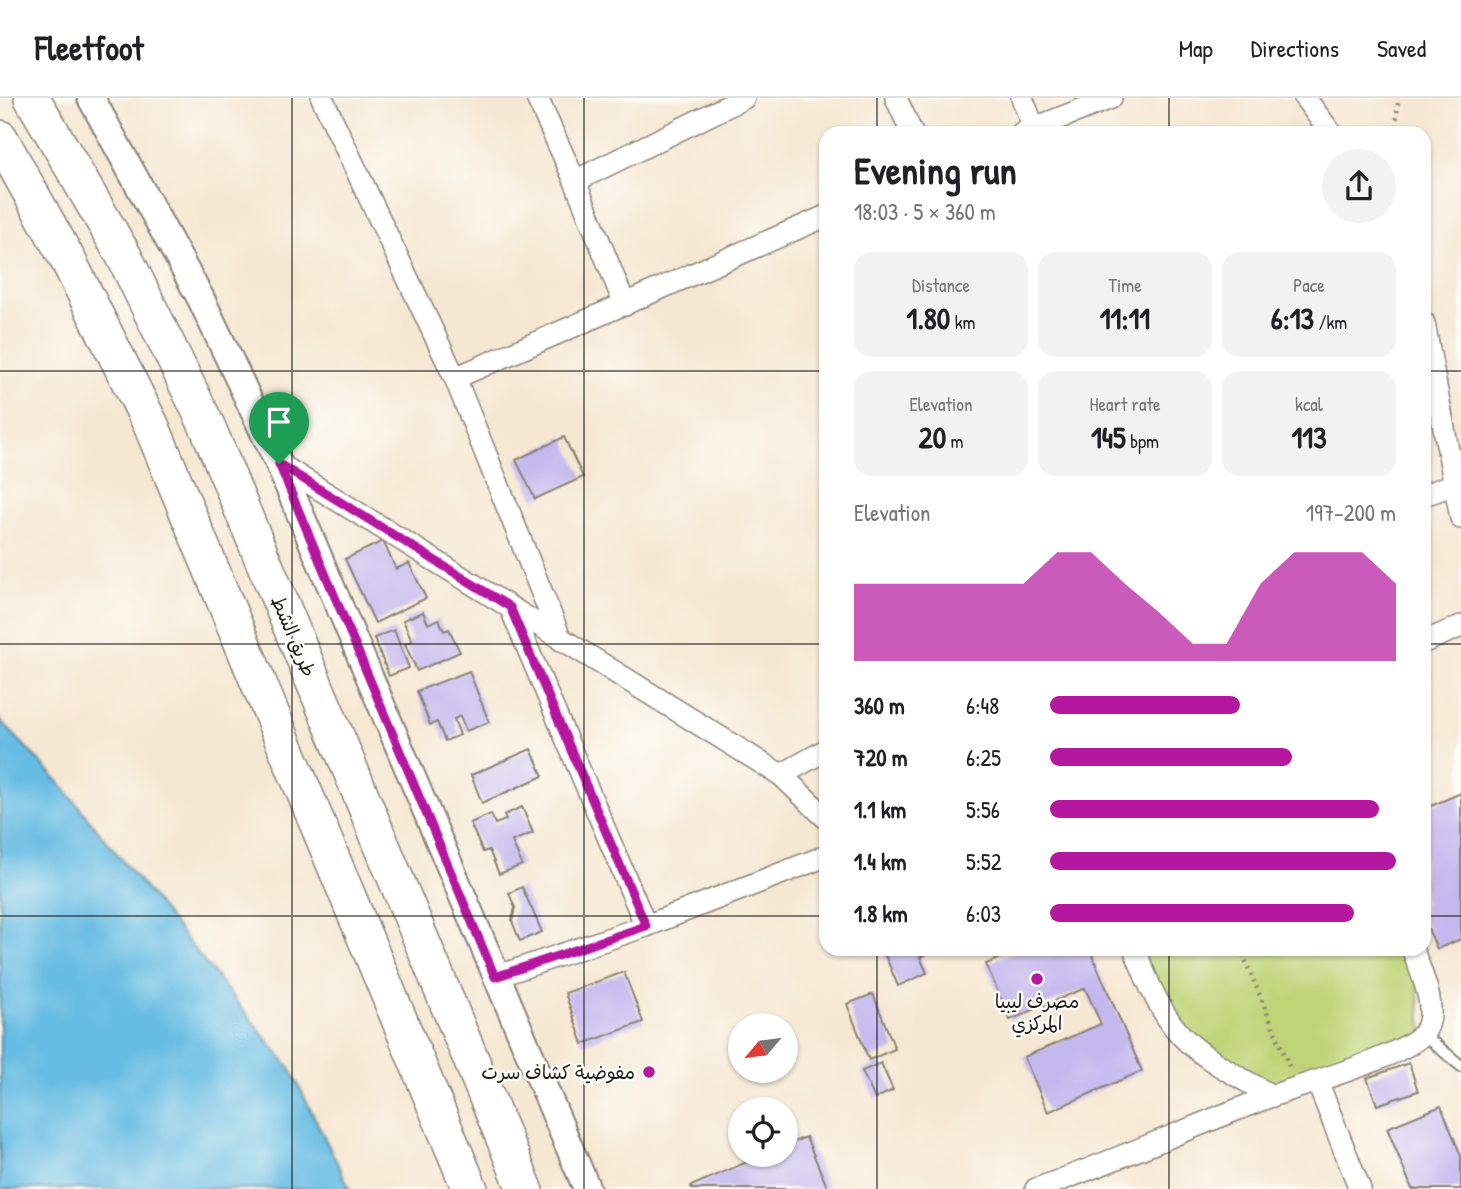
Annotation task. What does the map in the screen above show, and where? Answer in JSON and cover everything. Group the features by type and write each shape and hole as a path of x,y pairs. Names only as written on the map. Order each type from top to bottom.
{"main road":[{"name":"طريق الشط","path":"32,98 124,256 208,428 525,1189"},
{"path":"0,138 69,262 151,425 470,1189"}],"street":[{"path":"92,98 201,299 279,464 587,1189"},
{"path":"322,98 455,378 561,640"},
{"path":"537,98 575,181 625,305"},
{"path":"896,98 909,126"},
{"path":"1022,98 1030,126"},
{"path":"1043,126 1111,98"},
{"path":"1305,98 1326,126"},
{"path":"575,181 734,100"},
{"path":"455,378 819,219"},
{"path":"1431,356 1458,482 1461,518"},
{"path":"279,464 781,775 819,811"},
{"path":"1431,492 1458,482"},
{"path":"510,607 646,926"},
{"path":"1431,639 1461,626"},
{"path":"781,775 819,754"},
{"path":"495,977 646,926 819,859"},
{"path":"1138,956 1146,978 1174,1028 1229,1070 1272,1096"},
{"path":"1036,1189 1403,1047 1423,1034 1430,1013 1415,956"},
{"path":"1308,1084 1360,1189"}],"lane":[{"path":"1423,1034 1461,1066"}],"path":[{"path":"1396,126 1398,98"},
{"path":"1244,956 1308,1084"}],"green space":[{"path":"1139,956 1413,956 1423,1034 1272,1096 1200,1050"}],"water":[{"path":"0,720 59,782 290,1068 350,1189 0,1189"}],"building":[{"path":"564,437 583,477 535,499 516,460"},
{"path":"383,541 396,569 409,563 426,598 375,623 345,559"},
{"path":"423,612 428,624 439,619 444,631 449,629 460,652 417,671 405,644 412,641 403,620"},
{"path":"394,630 409,668 389,676 374,638"},
{"path":"469,671 489,722 466,731 460,716 454,719 460,735 445,741 437,722 430,725 417,691"},
{"path":"531,749 543,776 482,803 471,775"},
{"path":"1461,793 1461,939 1437,949 1431,936 1431,806"},
{"path":"522,807 533,833 512,841 522,865 499,874 489,850 483,852 470,823 491,814 495,824 506,820 504,815"},
{"path":"522,887 542,932 520,941 512,921 515,908 509,893"},
{"path":"885,956 922,956 920,957 927,973 898,986"},
{"path":"1004,956 1092,956 1142,1071 1048,1112 1024,1057 1101,1024 1085,988 1010,1020 986,964"},
{"path":"624,972 643,1022 583,1044 565,993"},
{"path":"873,994 895,1049 869,1060 847,1004"},
{"path":"881,1063 893,1090 875,1099 862,1071"},
{"path":"1409,1063 1418,1091 1377,1105 1367,1078"},
{"path":"1441,1106 1461,1156 1461,1189 1412,1189 1387,1128"},
{"path":"806,1137 828,1189 692,1189 691,1186 735,1167 798,1167 798,1140"}],"place":[{"name":"مصرف ليبيا المركزي","path":"1037,979"},
{"name":"مفوضية كشاف سرت","path":"649,1072"}],"route":[{"path":"279,464 510,607 646,926 495,977 279,464"}]}
